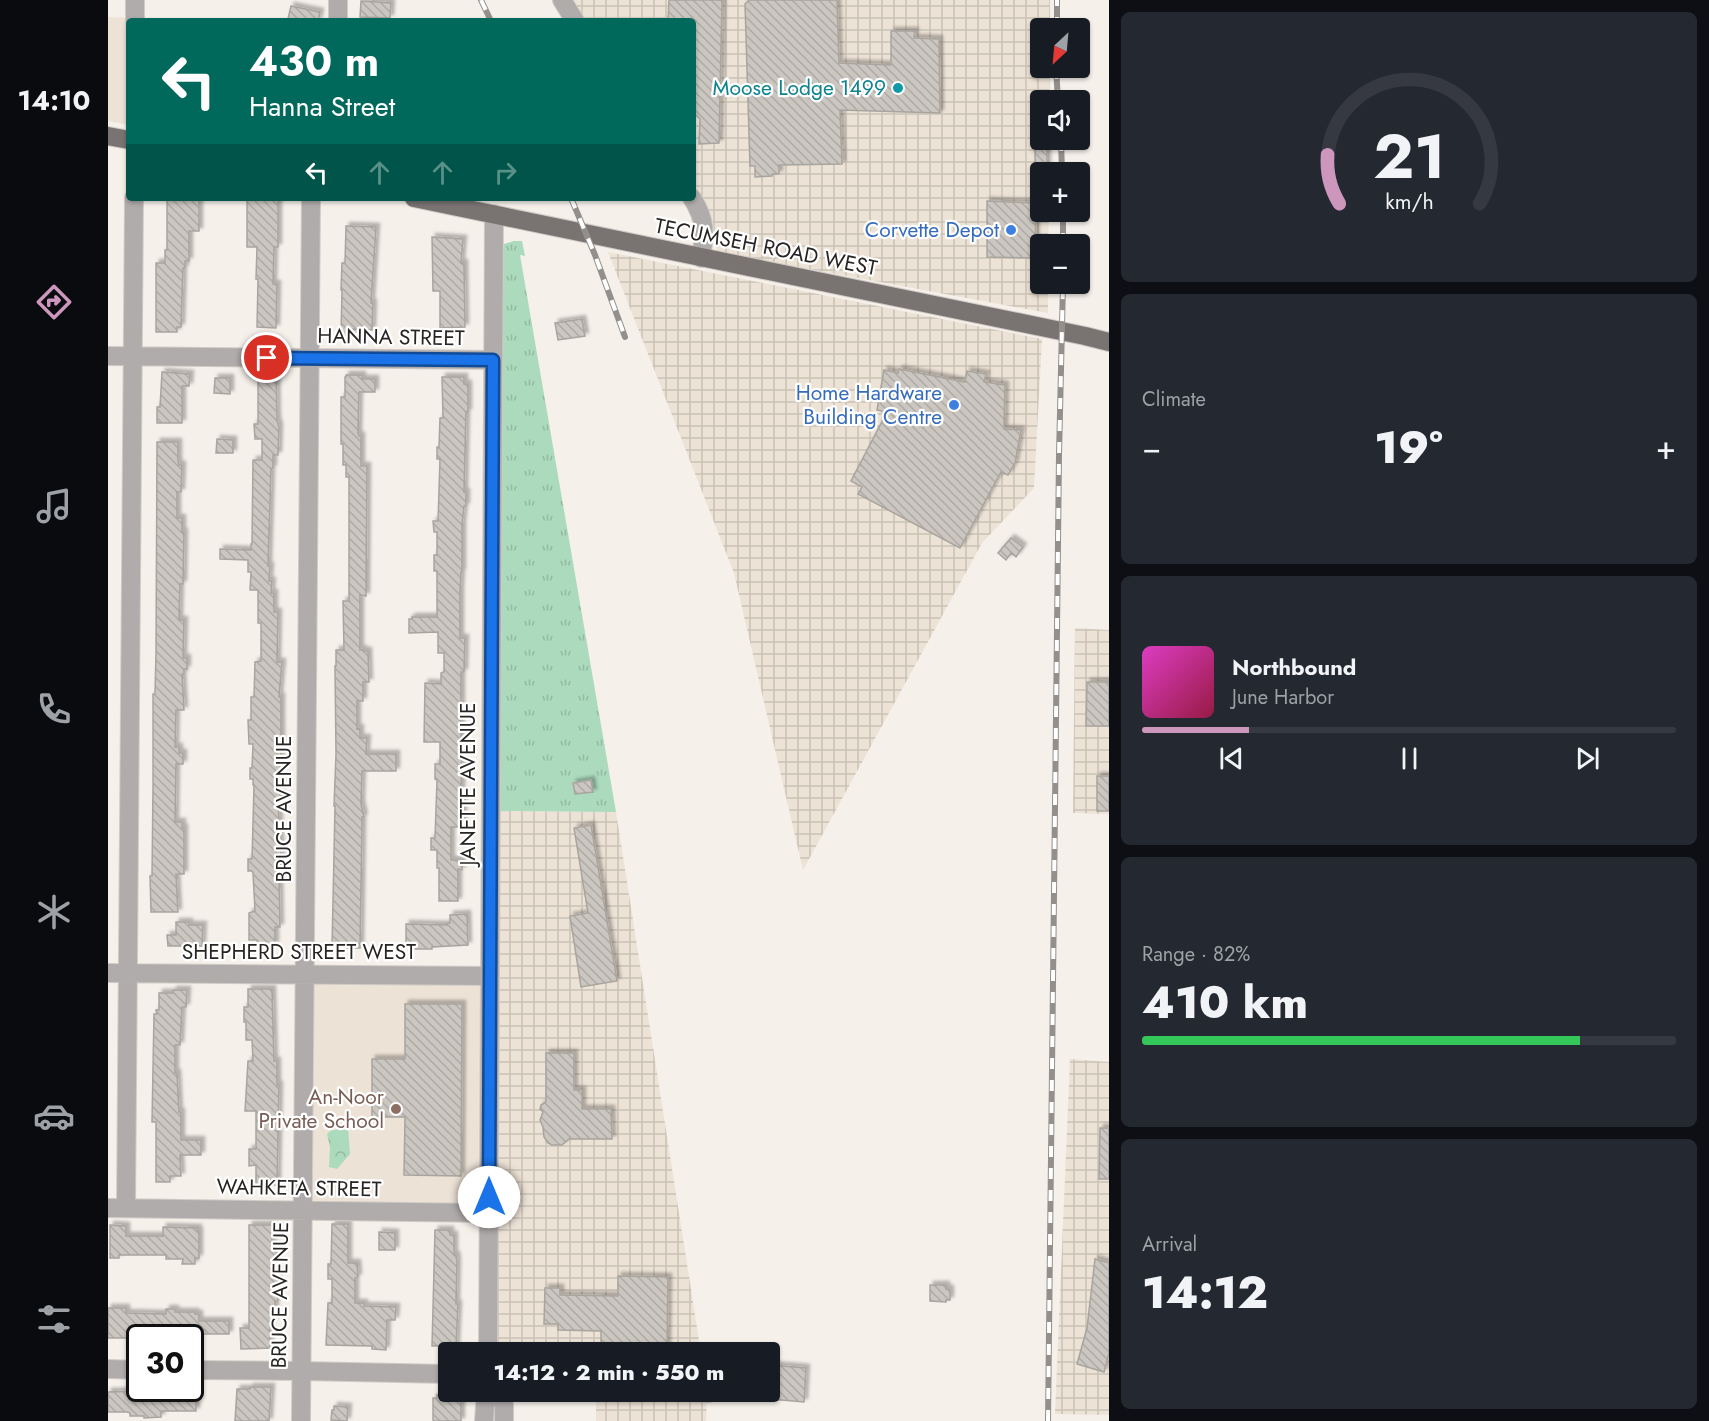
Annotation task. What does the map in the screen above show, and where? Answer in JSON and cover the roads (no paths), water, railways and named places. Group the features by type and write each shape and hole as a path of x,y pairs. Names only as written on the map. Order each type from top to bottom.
{"main road":[{"path":"108,136 126,139"},
{"name":"TECUMSEH ROAD WEST","path":"429,201 1109,342"}],"street":[{"path":"135,0 135,18"},
{"path":"338,18 339,0"},
{"path":"562,0 573,18"},
{"path":"117,1208 128,973 134,201"},
{"name":"BRUCE AVENUE","path":"301,1421 312,201"},
{"path":"694,201 702,216 704,228 701,258"},
{"name":"JANETTE AVENUE","path":"488,1342 494,214"},
{"name":"HANNA STREET","path":"108,356 493,360"},
{"name":"SHEPHERD STREET WEST","path":"108,973 490,976"},
{"name":"WAHKETA STREET","path":"117,1208 489,1213"},
{"path":"108,1370 126,1370"},
{"path":"204,1370 438,1374"},
{"path":"484,1421 485,1402"},
{"path":"502,1402 504,1421"}],"railway":[{"path":"481,0 490,18"},
{"path":"1057,0 1057,18"},
{"path":"1057,78 1057,90"},
{"path":"1061,150 1062,162"},
{"path":"572,201 625,337"},
{"path":"1063,222 1063,234"},
{"path":"1048,1421 1063,294"}],"place":[{"name":"Moose Lodge 1499","path":"898,88"},
{"name":"Corvette Depot","path":"1011,230"},
{"name":"Home Hardware Building Centre","path":"954,405"},
{"name":"An-Noor Private School","path":"396,1109"}]}
